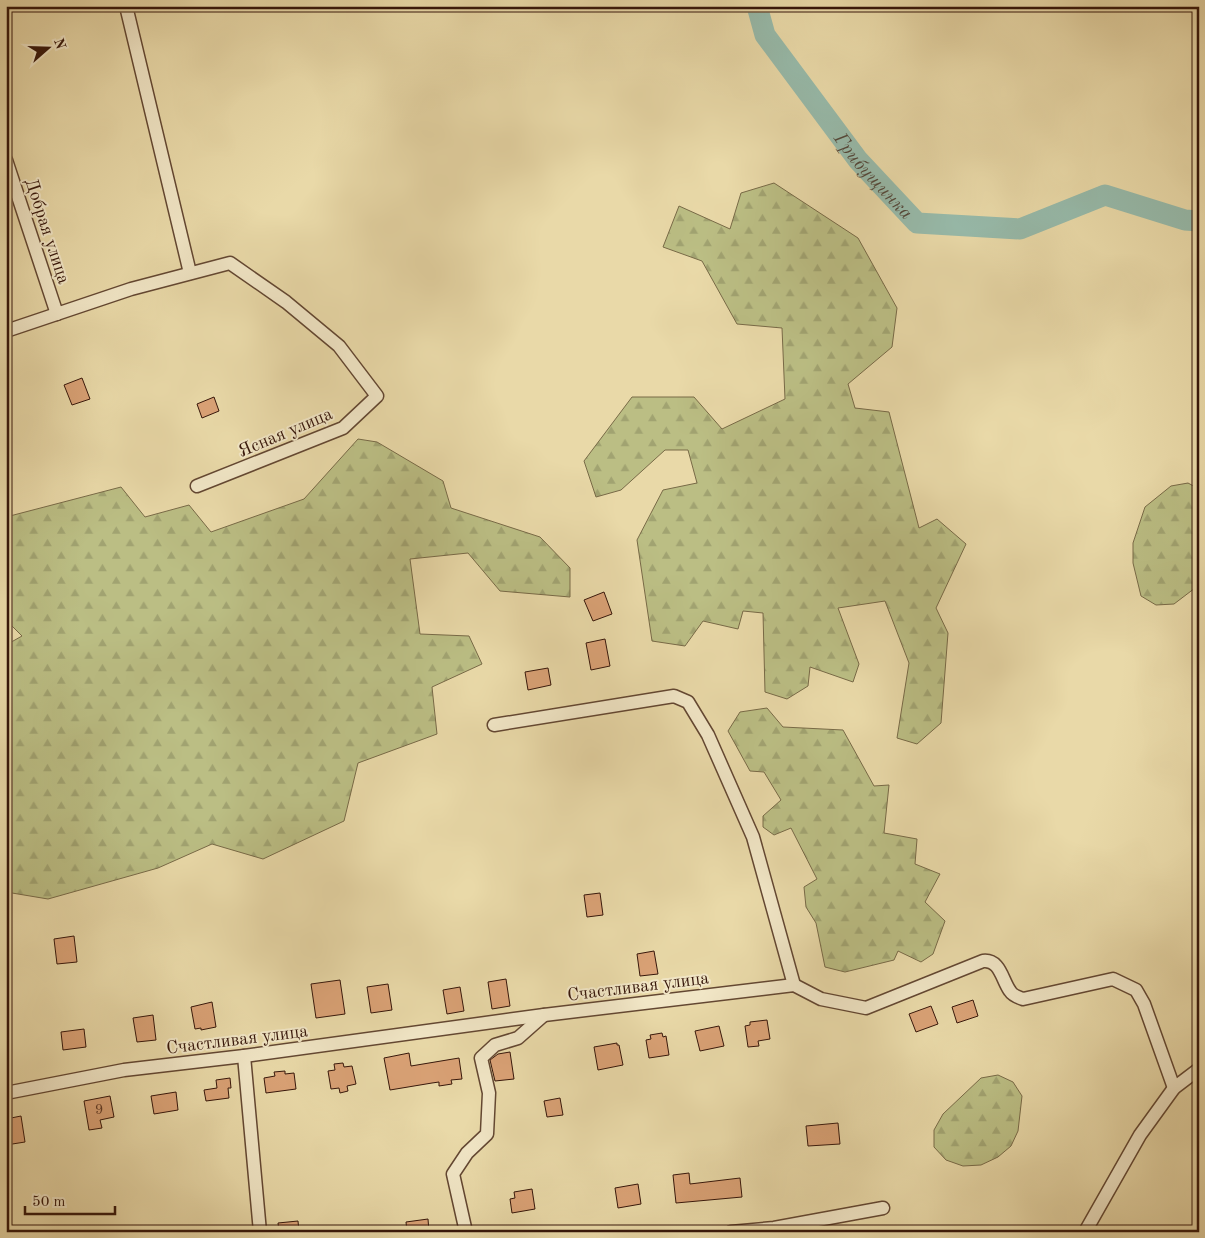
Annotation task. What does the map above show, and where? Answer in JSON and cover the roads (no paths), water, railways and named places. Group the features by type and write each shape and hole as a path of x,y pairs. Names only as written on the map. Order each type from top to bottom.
{"street":[{"path":"6,332 131,289 190,273 126,6"},
{"name":"Добрая улица","path":"6,160 57,314"},
{"name":"Ясная улица","path":"190,273 230,263 286,302 339,346 377,396 343,428 197,486"},
{"path":"494,724 674,696 688,702 708,735 753,837 794,985 821,999 866,1008 983,960 994,962 1010,991 1015,996 1023,999 1113,979 1136,990 1144,1004 1174,1088"},
{"name":"Счастливая улица","path":"6,1093 124,1070 244,1056 544,1015 794,985"},
{"path":"466,1232 454,1174 467,1153 487,1134 489,1093 481,1058 495,1045 518,1038 544,1015"},
{"path":"244,1056 260,1232"},
{"path":"1084,1232 1140,1136 1174,1088 1199,1069"},
{"path":"731,1232 774,1228 884,1208"}],"waterway":[{"name":"Грибущинка","path":"757,6 765,35 858,160 917,223 1020,229 1105,195 1185,220 1199,221"}]}
